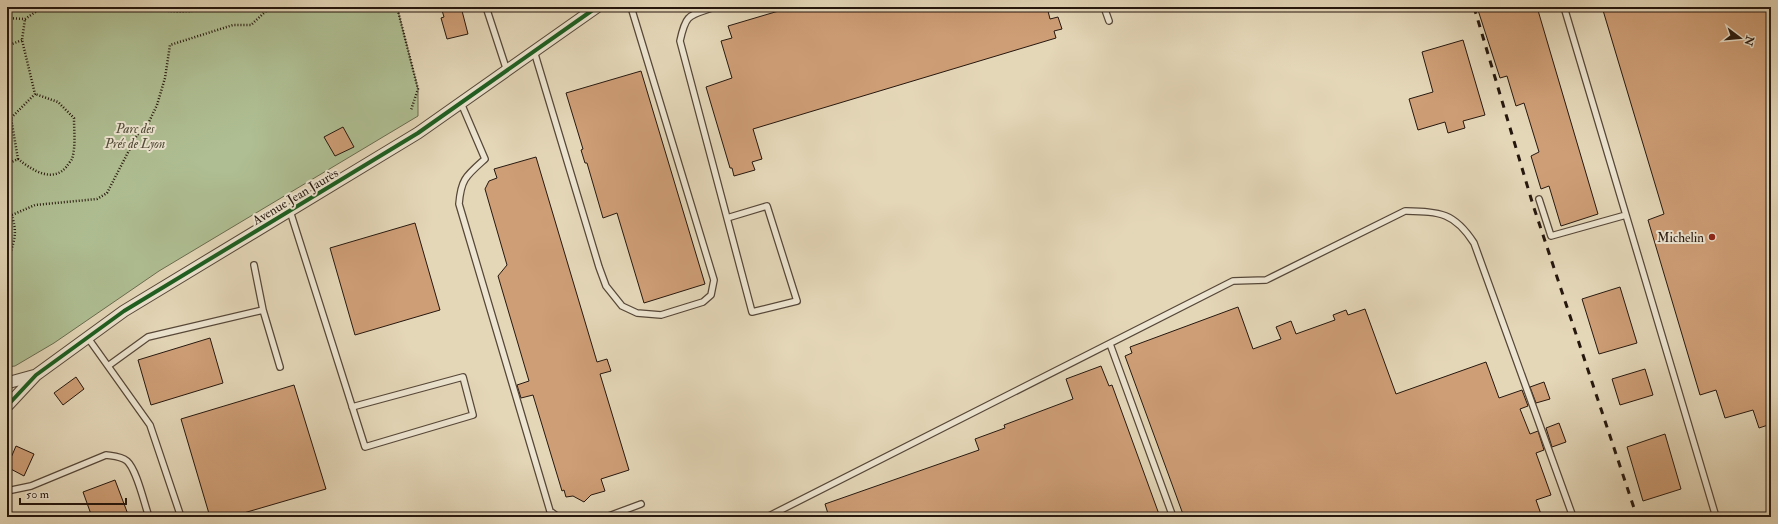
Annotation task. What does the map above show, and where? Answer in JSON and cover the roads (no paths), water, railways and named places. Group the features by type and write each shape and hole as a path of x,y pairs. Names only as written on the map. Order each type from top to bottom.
{"street":[{"name":"Avenue Jean Jaurès","path":"7,406 36,375 124,312 418,133 597,7"},
{"name":"Avenue Jean Jaurès","path":"7,383 36,375"}],"lane":[{"path":"486,7 507,71"},
{"path":"534,51 606,286 622,306 637,313 661,315 703,302 711,295 714,280 631,7"},
{"path":"715,7 688,16 684,24 680,41 727,218 752,312 797,301 767,206 727,218"},
{"path":"1104,7 1109,21"},
{"path":"1564,7 1716,517"},
{"path":"461,103 485,159 467,175 460,188 460,204 550,511 558,517"},
{"path":"1539,200 1551,236 1626,215"},
{"path":"290,211 352,407 365,447 473,415 463,377 352,407"},
{"path":"767,517 1233,281 1266,280 1405,211 1426,211 1445,214 1464,227 1474,243 1573,517"},
{"path":"254,265 263,310 280,367"},
{"path":"108,366 148,337 263,310"},
{"path":"88,338 150,425 181,517"},
{"path":"1110,344 1173,517"},
{"path":"7,492 31,486 106,455 115,456 126,460 132,468 149,517"},
{"path":"606,517 641,504"}],"railway":[{"path":"1474,7 1533,205 1637,517"}],"place":[{"name":"Michelin","path":"1712,237"}],"park label":[{"name":"Parc des Prés de Lyon","path":"135,136"}]}
